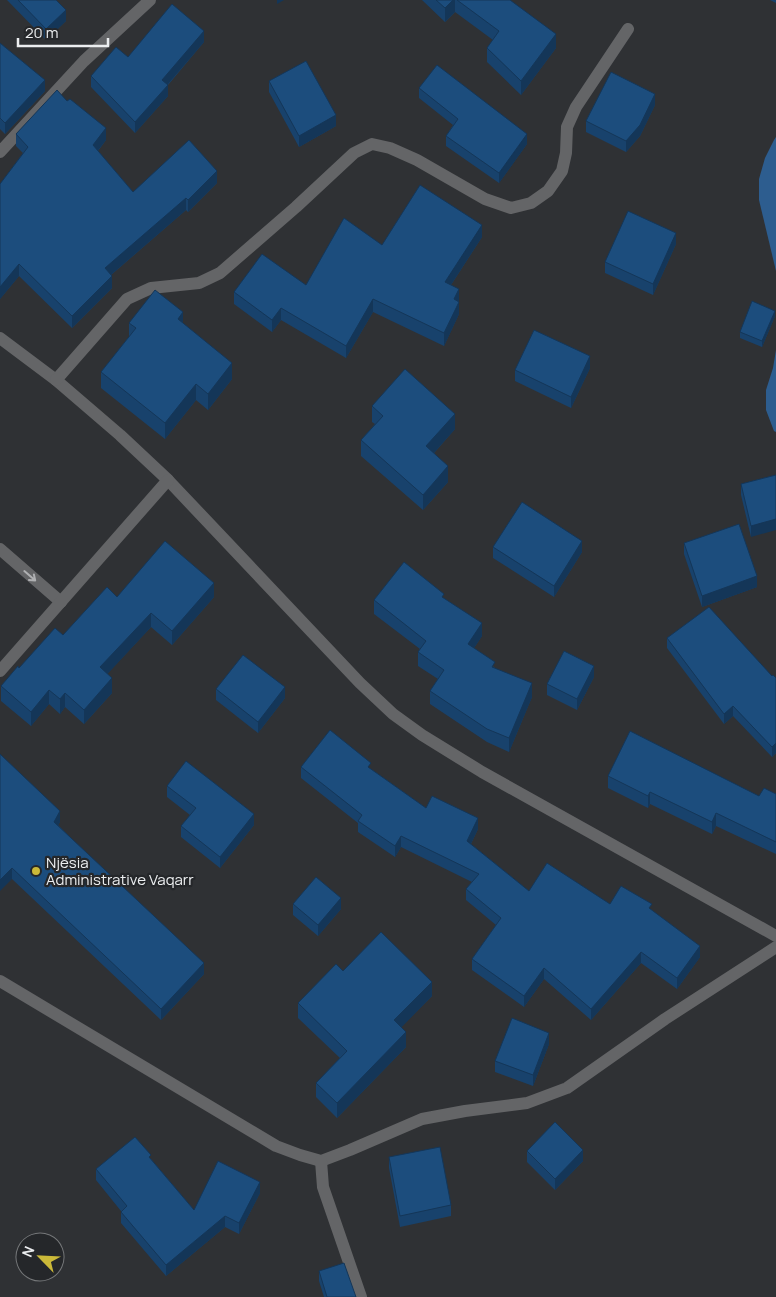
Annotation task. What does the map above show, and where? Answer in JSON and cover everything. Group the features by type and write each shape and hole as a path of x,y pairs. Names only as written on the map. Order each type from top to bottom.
{"street":[{"path":"0,152 84,61 150,0"},
{"path":"56,380 126,300 151,288 199,283 220,272 296,207 354,153 372,144 390,148 417,160 485,200 511,208 531,203 548,191 562,171 566,153 567,127 576,107 628,29"},
{"path":"0,338 56,380 120,435 168,480 353,676 393,714 422,735 482,772 776,936"},
{"path":"0,671 168,480"},
{"path":"0,549 61,602"},
{"path":"0,981 276,1146 321,1161 422,1119 527,1103 568,1088 665,1019 776,947"},
{"path":"321,1161 323,1187 361,1297"}],"shaded area":[{"path":"776,137 776,271 759,200 759,179 765,158"},
{"path":"776,350 776,432 766,410 766,390"}],"building":[{"path":"18,0 56,0 66,10 46,29"},
{"path":"436,0 453,0 445,8"},
{"path":"457,0 510,0 556,34 521,81 487,48 499,31"},
{"path":"172,4 204,31 162,80 168,85 135,122 91,76 116,47 128,57"},
{"path":"0,43 45,80 5,123 0,118"},
{"path":"306,61 336,115 299,136 269,81"},
{"path":"437,65 527,134 499,173 446,136 458,119 419,88"},
{"path":"611,72 655,94 640,125 626,141 586,121"},
{"path":"57,90 67,101 70,99 106,128 93,145 133,192 189,140 217,171 188,200 186,198 105,268 112,276 72,316 19,264 0,287 0,184 28,147 16,134"},
{"path":"420,185 482,225 445,282 459,289 454,299 459,302 444,333 373,299 346,346 281,308 272,320 234,292 262,254 306,285 344,218 382,245"},
{"path":"628,211 676,233 653,284 605,262"},
{"path":"155,290 183,312 178,319 232,363 208,394 196,384 165,423 101,372 136,328 129,323"},
{"path":"752,301 775,311 762,341 740,332"},
{"path":"534,330 590,356 571,397 515,370"},
{"path":"405,369 455,414 426,446 448,466 423,495 361,440 383,416 372,406"},
{"path":"776,475 776,519 751,526 741,484"},
{"path":"522,502 582,541 554,586 493,547"},
{"path":"739,524 757,576 702,596 684,543"},
{"path":"165,541 214,583 172,631 151,613 100,667 112,678 84,710 65,693 60,699 49,690 31,712 1,686 55,628 63,635 107,587 117,597"},
{"path":"404,562 444,594 442,597 482,623 468,644 495,662 492,667 532,683 509,738 487,729 430,691 444,670 418,652 426,641 374,600"},
{"path":"709,607 772,676 776,678 776,743 772,747 733,706 724,714 667,638"},
{"path":"564,651 594,666 577,699 547,684"},
{"path":"243,655 285,687 258,722 216,689"},
{"path":"330,730 371,763 368,767 426,808 432,796 478,818 467,841 529,891 547,863 610,904 621,886 652,904 649,908 700,946 677,978 641,952 591,1009 544,968 524,996 472,959 501,918 466,889 479,874 401,836 395,846 358,821 362,815 301,767"},
{"path":"630,731 759,796 764,788 776,794 776,842 716,813 712,822 650,792 648,796 608,776"},
{"path":"0,754 60,811 54,822 204,963 161,1009 12,868 0,880"},
{"path":"186,761 254,814 220,857 181,826 196,808 167,786"},
{"path":"316,877 341,898 318,925 293,904"},
{"path":"381,932 432,982 394,1020 406,1032 337,1103 316,1083 347,1051 298,1003 336,964 343,971"},
{"path":"512,1018 549,1033 533,1075 495,1061"},
{"path":"555,1122 583,1150 555,1179 527,1151"},
{"path":"135,1137 151,1155 149,1157 194,1210 218,1161 260,1182 239,1223 225,1216 166,1265 121,1212 127,1206 96,1169"},
{"path":"440,1147 451,1205 400,1216 389,1157"},
{"path":"344,1263 356,1297 327,1297 319,1271"}],"place":[{"name":"Njësia Administrative Vaqarr","path":"36,871"}]}
